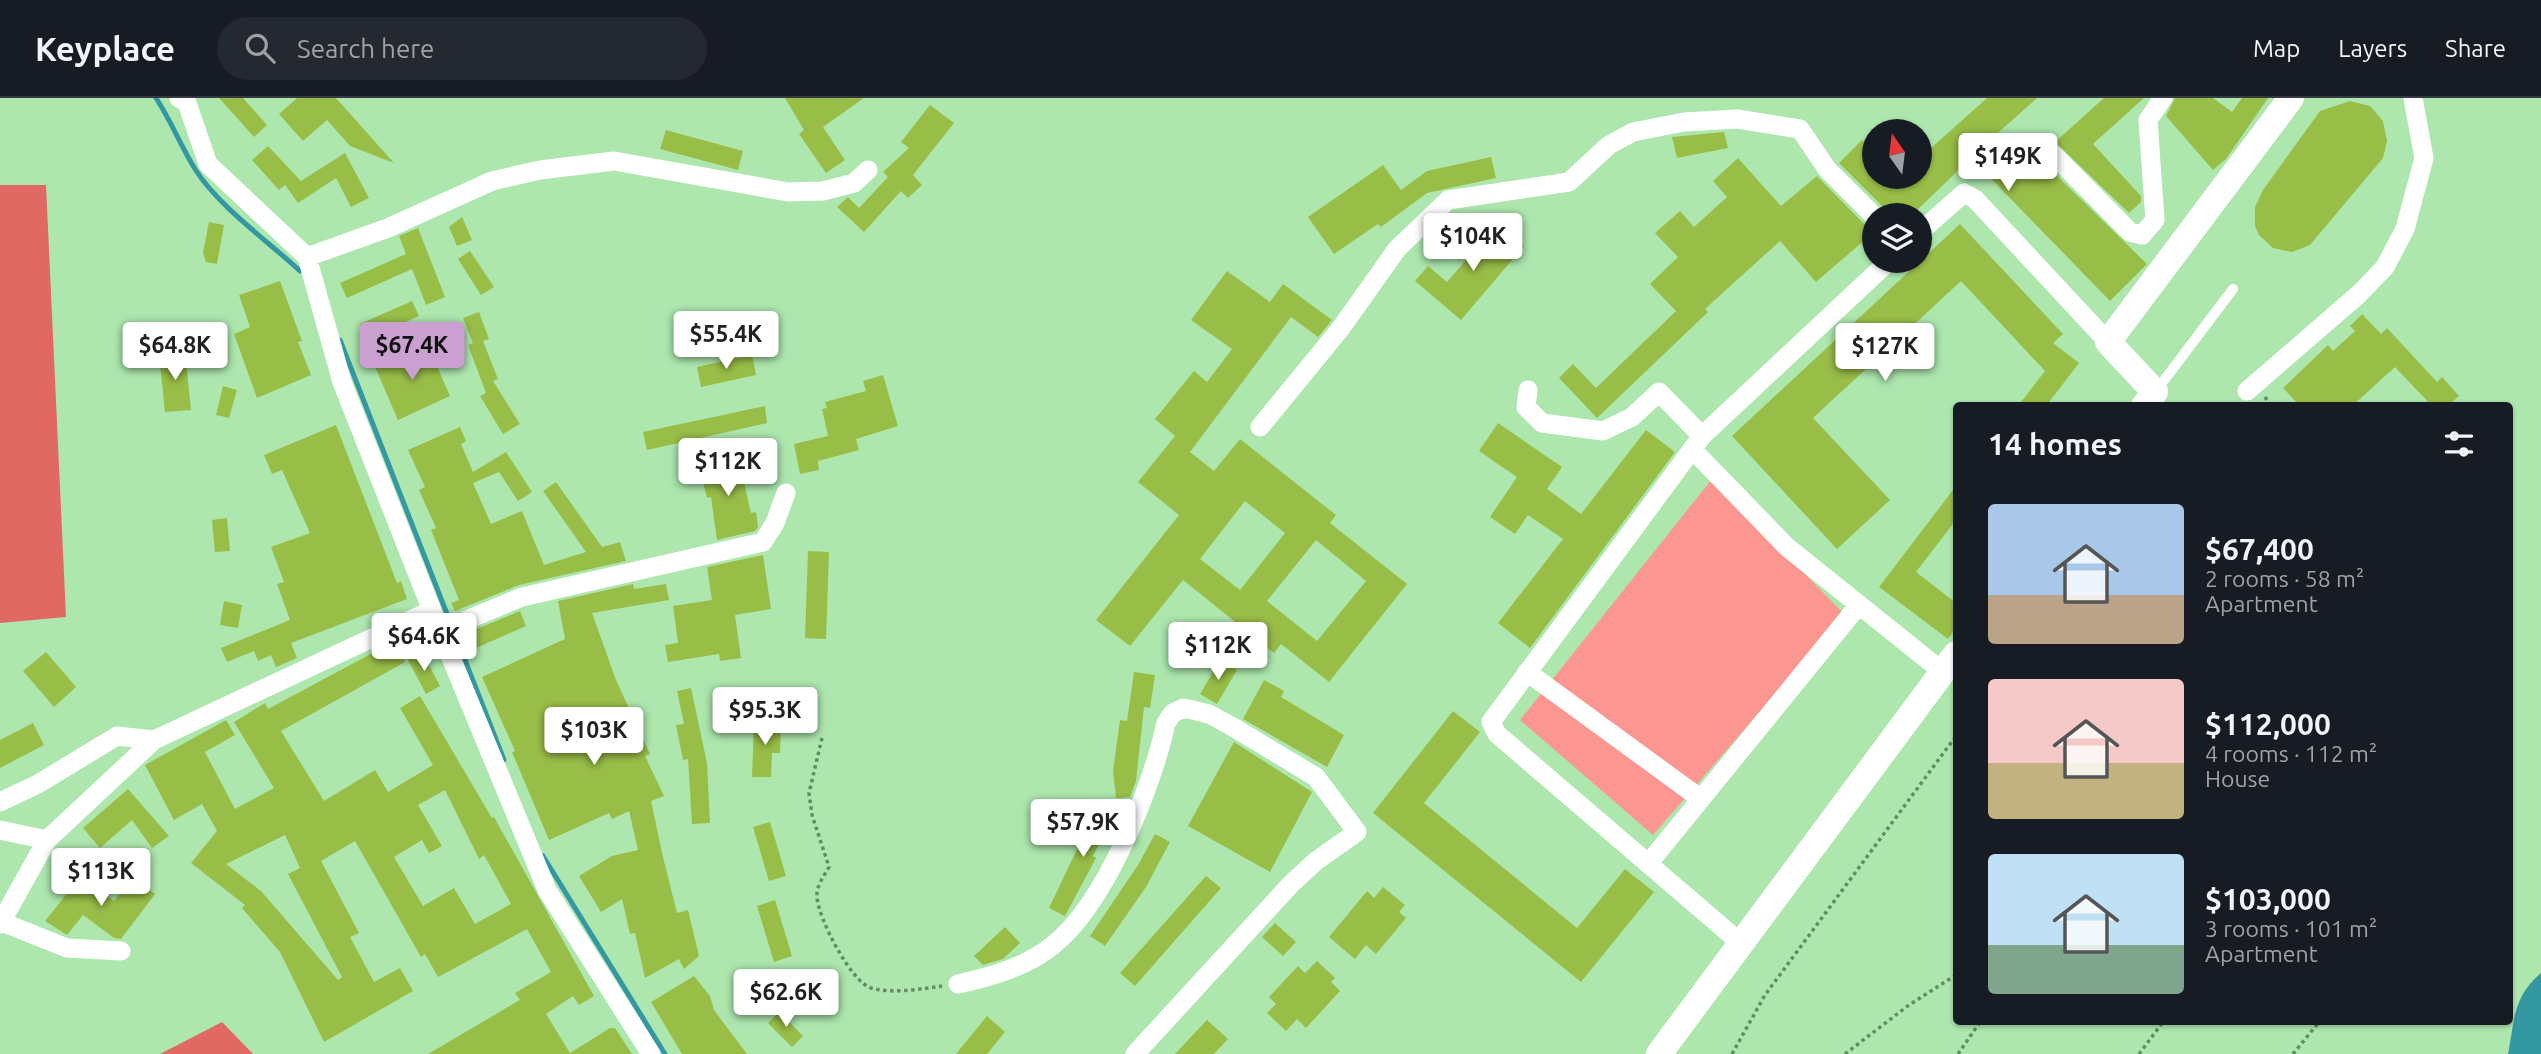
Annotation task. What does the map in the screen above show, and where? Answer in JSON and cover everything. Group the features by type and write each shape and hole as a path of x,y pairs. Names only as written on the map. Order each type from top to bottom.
{"street":[{"path":"2053,154 2130,232 2142,235 2155,220 2148,120 2162,98"},
{"path":"2108,342 2291,98"},
{"path":"2248,391 2359,294 2385,267 2405,229 2424,158 2413,98"},
{"path":"185,100 208,164 307,257 342,382 440,631 547,890 651,1054"},
{"path":"1260,427 1341,328 1397,250 1448,200 1570,182 1609,145 1633,132 1684,122 1737,119 1800,129 1827,170 1862,204"},
{"path":"307,257 388,228 492,181 540,170 614,161 788,192 822,191 854,183 868,170"},
{"path":"1932,221 1964,193 1975,199 2108,342 2150,399"},
{"path":"1743,944 1497,734 1492,722 1698,443 1876,273"},
{"path":"1528,390 1526,407 1542,423 1603,431 1632,417 1659,392 1698,443 1787,547 1858,606 1950,663 1659,1054"},
{"path":"440,631 522,597 762,542 775,523 786,493"},
{"path":"1648,864 1858,606"},
{"path":"121,950 67,947 1,923 47,840 154,740 432,610"},
{"path":"1527,672 1701,799"},
{"path":"958,984 985,978 1030,960 1054,945 1102,884 1121,848 1145,797 1166,723 1173,713 1184,708 1209,714 1316,777 1357,832 1316,861 1291,884 1135,1054"},
{"path":"0,802 38,784 117,736 154,740"},
{"path":"0,830 47,840"}],"lane":[{"path":"2150,399 2233,289"}],"path":[{"path":"822,738 809,793 812,815 829,867 820,881 817,897 835,944 852,973 869,988 897,990 958,984"},
{"path":"1732,1054 1765,995 1953,740"},
{"path":"1845,1054 1909,1004 1953,977"},
{"path":"1958,1054 1978,1025"},
{"path":"2139,1054 2161,1025"},
{"path":"2293,1054 2317,1025"}],"shaded area":[{"path":"0,185 46,185 66,617 0,623"},
{"path":"1712,479 1844,614 1653,835 1520,720"},
{"path":"222,1022 253,1054 160,1054"}],"water":[{"path":"2541,973 2541,1054 2508,1054 2516,1010 2525,991"}],"building":[{"path":"219,98 243,98 267,125 254,137"},
{"path":"297,98 336,98 394,163 350,146 327,120 303,141 279,114"},
{"path":"785,98 864,98 823,127 845,160 826,173 799,134 804,130"},
{"path":"1987,98 2037,98 1991,139 2018,167 2036,149 2044,163 2147,264 2110,301 1971,158 1924,203 1879,203 1865,189 1932,189 1932,147"},
{"path":"2104,98 2144,98 2093,144 2141,196 2141,202 2129,213 2055,142"},
{"path":"2175,98 2213,98 2232,112 2242,98 2268,98 2226,159 2213,170 2166,116"},
{"path":"2350,101 2370,106 2383,121 2387,141 2383,158 2310,245 2292,252 2273,248 2259,235 2255,226 2255,207 2263,190 2320,111"},
{"path":"930,105 954,123 913,175 922,185 908,198 901,191 864,232 837,207 848,197 859,208 888,177 883,172 909,148 901,142"},
{"path":"666,130 743,151 738,170 660,149"},
{"path":"1724,132 1728,148 1677,158 1672,137"},
{"path":"1862,140 1862,186 1839,163"},
{"path":"268,146 301,181 345,153 369,198 351,207 336,178 298,203 285,185 279,190 252,160"},
{"path":"1491,157 1496,178 1427,193 1381,227 1378,224 1334,254 1308,217 1383,165 1401,190 1427,171"},
{"path":"1738,158 1781,206 1817,176 1862,222 1862,242 1816,282 1780,241 1705,309 1708,312 1597,418 1559,378 1573,364 1596,388 1676,311 1650,284 1678,257 1655,233 1680,211 1694,227 1727,197 1713,181"},
{"path":"462,217 472,240 457,246 449,227"},
{"path":"209,222 224,225 217,264 206,262 203,253"},
{"path":"1497,224 1524,246 1461,320 1415,281 1428,266 1447,282"},
{"path":"1960,224 2063,334 2053,343 2079,363 2049,402 2021,402 2045,371 1961,281 1813,418 1890,500 1837,549 1732,436 1907,273 1932,273 1932,250"},
{"path":"418,228 445,297 426,305 412,269 347,298 340,283 406,254 399,236"},
{"path":"470,251 494,287 481,295 458,259"},
{"path":"1227,271 1270,302 1283,284 1332,320 1318,337 1291,317 1190,452 1214,471 1240,439 1336,515 1330,523 1407,584 1329,682 1281,644 1274,653 1183,580 1130,646 1096,620 1179,515 1138,482 1175,436 1155,419 1194,371 1207,382 1232,349 1191,320","holes":["1245,501 1285,533 1240,590 1200,559","1316,540 1366,581 1317,641 1267,601"]},
{"path":"280,281 302,341 298,342 311,375 257,398 234,334 250,327 239,295"},
{"path":"412,301 419,316 367,339 360,324"},
{"path":"479,312 489,339 483,341 498,379 493,381 520,424 503,434 480,396 486,393 468,345 473,343 463,318"},
{"path":"2362,314 2381,334 2387,328 2437,382 2442,377 2459,396 2452,402 2428,402 2395,367 2356,402 2296,402 2283,388 2328,345 2333,351 2355,331 2350,326"},
{"path":"427,343 450,396 398,420 375,367"},
{"path":"185,351 191,410 165,412 159,354"},
{"path":"752,355 756,375 701,387 697,367"},
{"path":"883,375 898,426 856,439 859,450 818,461 819,470 800,474 794,444 828,436 822,409 827,408 825,402 866,391 863,381"},
{"path":"223,386 237,390 229,418 216,415"},
{"path":"765,406 767,423 647,450 643,432"},
{"path":"1498,423 1562,467 1547,489 1581,514 1646,430 1675,452 1530,648 1498,623 1563,539 1528,515 1515,534 1490,517 1517,477 1479,451"},
{"path":"336,425 397,583 401,581 407,599 291,643 297,658 276,667 271,655 258,661 254,651 227,662 221,648 290,620 277,584 284,582 271,547 310,533 282,470 272,474 264,455"},
{"path":"460,427 466,441 461,444 473,472 506,452 532,492 518,501 499,472 473,483 491,524 522,511 544,565 586,552 543,491 556,482 602,547 620,542 626,561 519,585 455,611 451,603 459,600 431,530 436,528 419,490 425,487 408,450"},
{"path":"738,456 751,513 756,512 758,527 755,531 717,540 711,497 707,498 699,465"},
{"path":"1953,490 1953,524 1916,572 1953,601 1953,632 1948,639 1879,587"},
{"path":"227,518 230,551 215,552 212,520"},
{"path":"808,551 829,552 826,639 805,638"},
{"path":"763,555 771,609 735,615 741,658 720,661 719,654 668,662 665,645 678,643 673,606 712,600 707,567"},
{"path":"633,584 634,589 666,584 669,600 592,613 616,680 650,754 645,756 664,796 651,801 663,857 677,913 688,910 699,956 684,969 679,959 645,978 635,933 630,934 622,899 601,912 579,876 612,856 638,850 629,811 612,819 609,813 549,840 512,752 515,751 482,677 565,639 558,601"},
{"path":"224,601 242,605 238,628 220,625"},
{"path":"520,611 526,626 474,649 467,633"},
{"path":"393,642 405,662 281,731 324,801 375,770 388,792 433,765 400,708 420,696 492,818 494,817 594,996 579,1005 573,996 546,1014 570,1053 610,1028 615,1028 632,1054 428,1054 520,1000 515,993 551,972 527,929 438,977 425,954 421,957 355,841 321,861 359,933 350,937 374,982 400,968 413,991 324,1042 280,952 242,908 245,905 191,863 217,831 202,804 174,820 145,765 226,720 235,735 205,752 235,809 274,788 234,722 265,703 268,709","holes":["445,790 479,859 484,855 511,904 475,924 454,888 423,906 394,857 422,840 429,853 442,846 418,805","285,835 300,868 288,874 342,977 338,980 261,891 226,864"]},
{"path":"46,652 76,687 54,707 23,671"},
{"path":"422,652 440,686 426,694 408,660"},
{"path":"1220,660 1237,670 1217,704 1200,694"},
{"path":"1134,672 1155,675 1150,708 1144,707 1136,781 1130,797 1116,798 1113,771 1120,720 1127,721"},
{"path":"1264,680 1284,691 1281,697 1344,735 1327,767 1243,719"},
{"path":"691,688 707,763 710,823 692,824 688,759 683,760 676,725 684,724 677,691"},
{"path":"1453,711 1480,732 1424,803 1577,928 1625,869 1654,892 1581,982 1373,813"},
{"path":"754,722 781,723 780,753 772,753 771,777 752,777"},
{"path":"33,723 44,745 0,768 0,740"},
{"path":"1234,742 1312,792 1270,872 1188,826"},
{"path":"128,789 169,836 152,848 132,820 100,848 83,828"},
{"path":"1100,801 1117,810 1093,856 1096,858 1065,916 1049,908"},
{"path":"770,822 786,876 769,881 753,827"},
{"path":"1155,834 1170,842 1146,887 1105,946 1090,936 1138,865"},
{"path":"82,875 114,901 132,877 155,894 121,939 114,938 83,915 67,935 45,921"},
{"path":"1206,876 1221,888 1135,986 1120,973"},
{"path":"1383,887 1405,905 1399,912 1406,918 1376,954 1366,945 1355,959 1329,937 1367,891 1374,898"},
{"path":"775,900 792,956 774,962 757,906"},
{"path":"1275,923 1296,942 1283,956 1262,937"},
{"path":"1005,927 1020,943 1003,959 983,965 974,956"},
{"path":"1317,961 1335,978 1331,982 1340,991 1306,1028 1297,1019 1286,1031 1267,1013 1276,1004 1269,997 1298,966 1305,973"},
{"path":"694,976 710,996 714,1010 747,1054 682,1054 651,1002"},
{"path":"779,1012 803,1036 792,1047 768,1023"},
{"path":"987,1016 1005,1032 987,1054 956,1054"},
{"path":"1207,1020 1228,1039 1214,1054 1175,1054"}],"waterway":[{"path":"156,98 205,183 230,210 300,271"},
{"path":"340,340 449,619"},
{"path":"454,632 504,760"},
{"path":"543,856 665,1054"}]}
